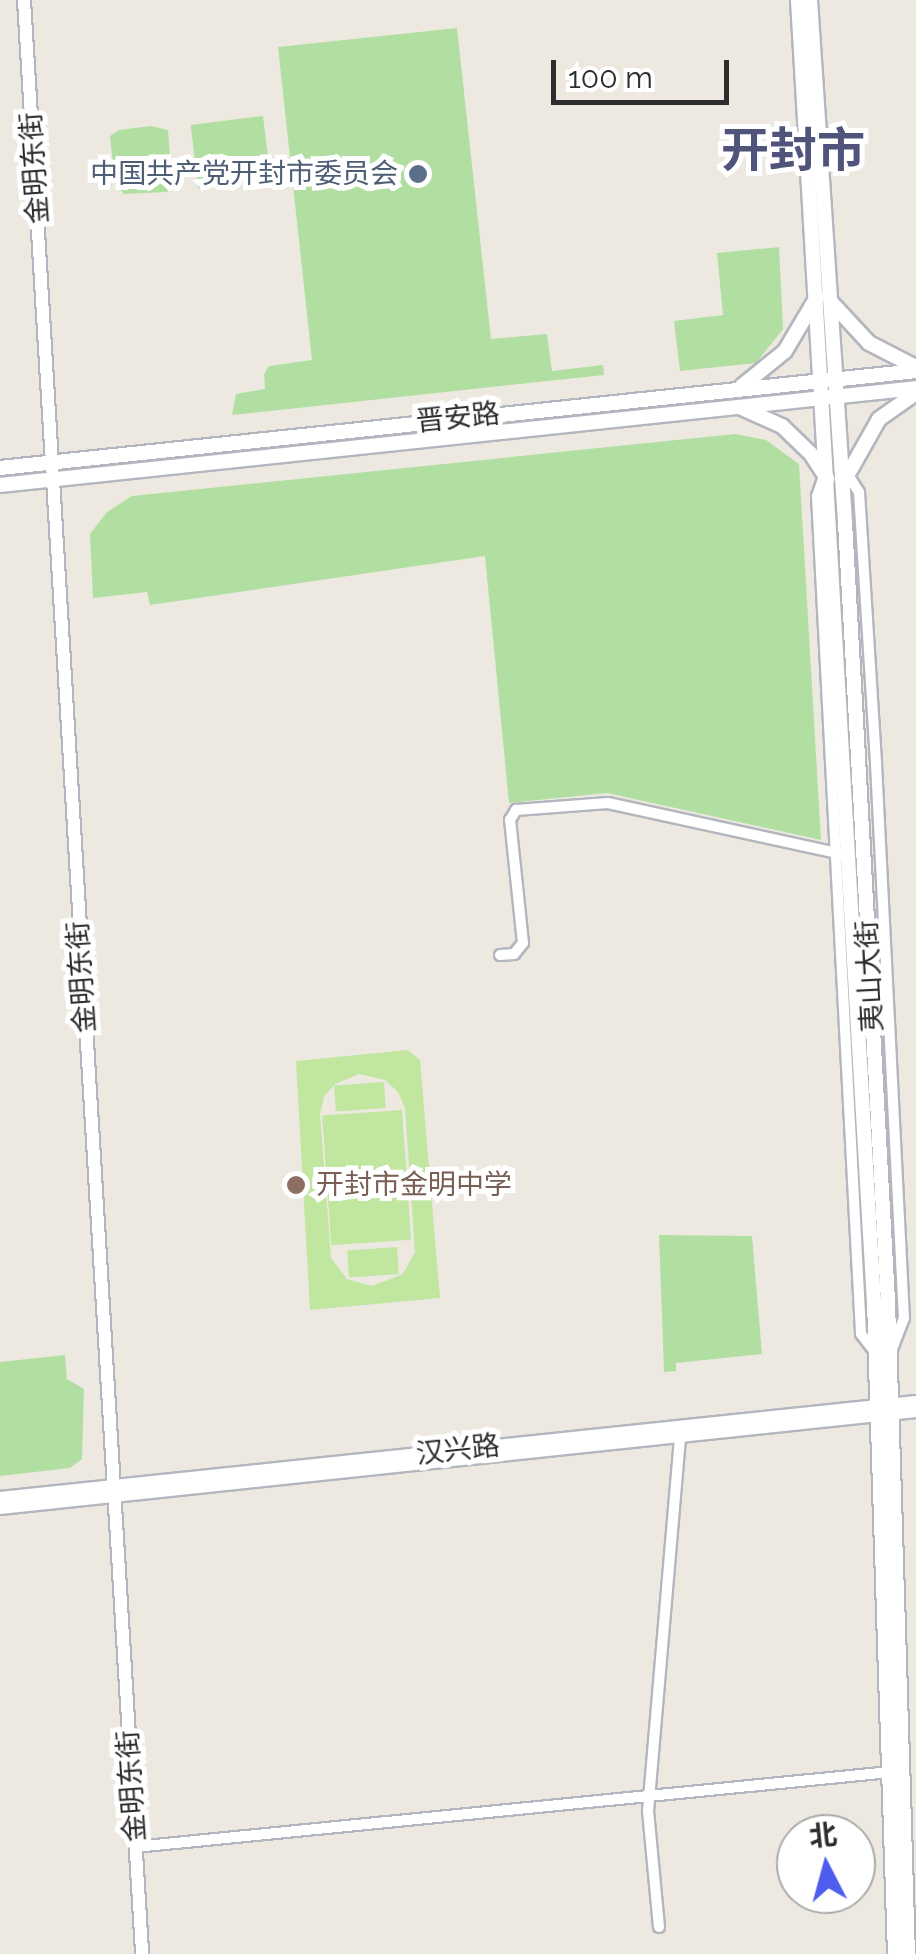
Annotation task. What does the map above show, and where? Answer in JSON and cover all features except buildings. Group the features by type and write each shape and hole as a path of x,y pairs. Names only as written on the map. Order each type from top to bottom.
{"main road":[{"name":"夷山大街","path":"798,0 824,298"},
{"name":"夷山大街","path":"810,0 883,1354 908,1954"},
{"path":"737,389 785,351 824,298 869,343 916,369"},
{"name":"晋安路","path":"0,468 916,369"},
{"name":"晋安路","path":"0,486 915,390"},
{"path":"737,406 782,426 836,475 879,419 915,390"},
{"name":"夷山大街","path":"895,1954 903,1773"}],"street":[{"name":"金明东街","path":"24,0 142,1954"},
{"path":"836,475 859,492 904,1318 883,1354 861,1334 816,496 836,475"},
{"path":"500,955 514,954 523,943 510,820 516,810 608,803 838,853"},
{"name":"汉兴路","path":"0,1498 114,1491 680,1435 916,1402"},
{"name":"汉兴路","path":"0,1508 114,1491 885,1409 916,1411"},
{"path":"659,1927 648,1821 680,1435"},
{"path":"135,1846 903,1773"}],"green space":[{"path":"457,28 491,339 547,334 552,371 603,365 604,375 232,415 236,394 265,389 264,374 269,366 312,360 278,47"},
{"path":"263,116 271,180 198,188 191,125"},
{"path":"151,126 168,130 172,185 167,192 124,194 115,183 110,136 119,130"},
{"path":"779,247 783,329 756,363 680,371 674,321 723,315 717,253"},
{"path":"735,434 766,440 799,464 821,840 607,793 509,803 485,556 150,605 147,592 93,598 90,534 107,512 132,496"},
{"path":"408,1050 420,1060 440,1298 310,1310 296,1061","holes":["359,1074 385,1080 398,1092 405,1108 415,1252 403,1274 372,1286 347,1279 331,1258 320,1114 324,1097 335,1084"]},
{"path":"384,1082 386,1108 336,1111 334,1085"},
{"path":"402,1110 411,1240 331,1245 322,1116"},
{"path":"659,1235 752,1236 762,1354 676,1363 676,1371 664,1372"},
{"path":"397,1247 399,1274 349,1277 347,1250"},
{"path":"65,1355 67,1379 84,1389 82,1459 70,1468 0,1476 0,1362"}],"place":[{"name":"中国共产党开封市委员会","path":"418,174"},
{"name":"开封市金明中学","path":"296,1185"}],"district":[{"name":"开封市","path":"793,151"}]}
